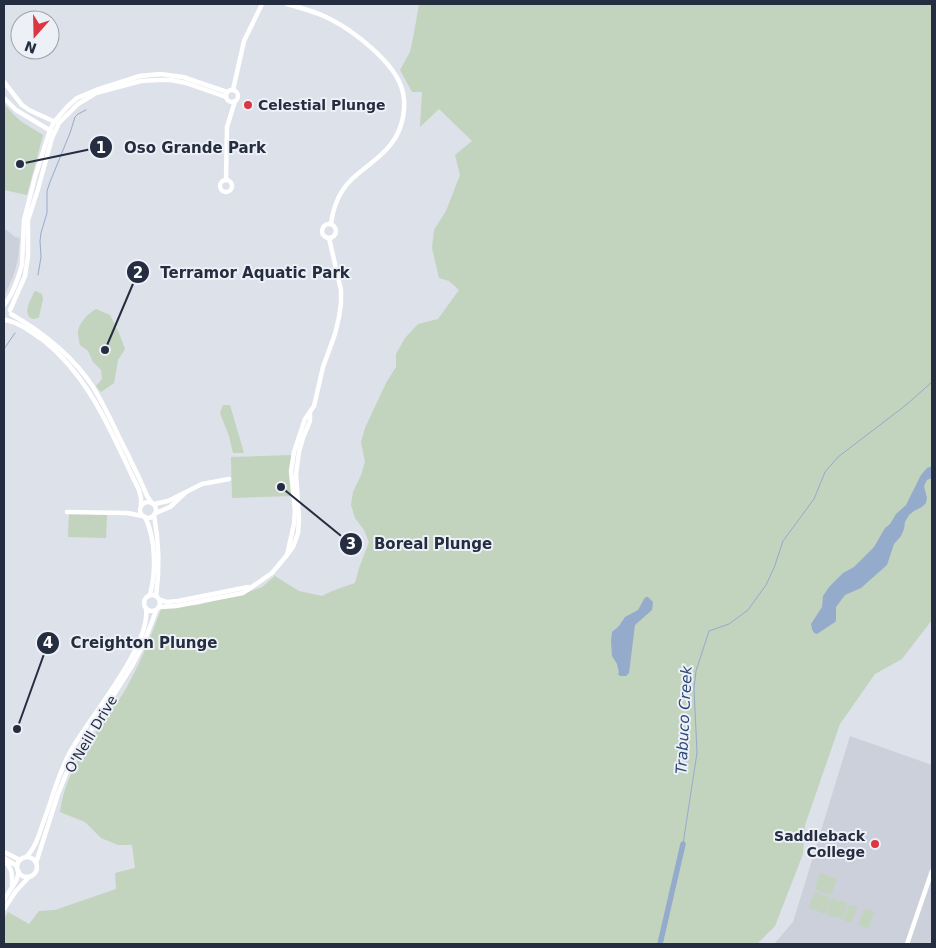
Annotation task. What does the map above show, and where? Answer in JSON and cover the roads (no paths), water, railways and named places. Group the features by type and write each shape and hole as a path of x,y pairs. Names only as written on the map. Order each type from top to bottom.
{"main road":[{"path":"227,96 234,90 244,41 264,4"},
{"path":"287,4 330,19 354,34 378,54 387,63 401,86 405,104 402,122 391,144 379,158 351,180 343,190 332,213 331,224"},
{"path":"4,306 14,288 22,265 25,213 52,131 68,106 86,94 110,85 140,76 160,74 183,77 227,96 235,102"},
{"path":"4,84 22,105 57,122"},
{"path":"226,180 227,127 238,96 238,93 234,90"},
{"path":"227,96 229,120"},
{"path":"4,98 16,110 52,131"},
{"path":"10,312 25,276 28,256 28,220 52,138 52,131"},
{"path":"146,609 151,612 243,592 272,573 293,547 298,533 299,519 296,474 299,452 310,421 310,413 314,406 323,367 335,334 341,304 341,290 329,238 324,234 323,230 325,226 331,224"},
{"path":"329,238 336,233 336,228 331,224"},
{"name":"O'Neill Drive","path":"4,306 53,343 92,385 147,496 156,508 159,560 158,609 153,616 143,645 132,666 71,762 58,794 36,863 36,871 16,891 4,909"},
{"name":"O'Neill Drive","path":"4,321 9,318 10,312"},
{"name":"O'Neill Drive","path":"4,321 19,324 50,346 86,385 139,490 141,498 140,508 151,534 154,558 153,582 150,595 144,601 147,615 146,621 137,646 124,672 70,753 61,772 34,846 26,857"},
{"path":"127,513 140,508 145,502 168,501 202,484 229,479"},
{"path":"66,512 127,513 150,518 170,507 186,492"},
{"path":"150,595 167,602 250,587"},
{"path":"4,852 20,860"},
{"path":"20,860 26,857 31,858 36,863"},
{"path":"4,859 23,875 29,876"},
{"path":"4,859 10,867 12,887"},
{"path":"4,900 16,881 20,860"},
{"path":"907,944 932,871"}],"water":[{"path":"932,466 932,478 927,480 924,486 927,498 926,503 909,515 901,536 894,544 887,565 861,588 845,595 836,607 835,622 817,634 814,633 811,624 822,607 823,596 829,587 843,573 854,567 874,547 885,528 906,505 921,475 927,468"},
{"path":"646,597 653,602 652,610 635,625 629,673 626,676 620,676 617,664 612,656 612,632 625,617 638,610"}],"waterway":[{"path":"38,275 41,257 41,233 47,213 47,191 75,117 86,110"},
{"path":"4,349 15,333"},
{"name":"Trabuco Creek","path":"683,844 697,753 694,688 696,671 709,631 729,624 748,610 766,585 783,541 814,499 825,472 838,457 906,405 932,382"},
{"name":"Trabuco Creek","path":"660,944 683,844"}],"place":[{"name":"Celestial Plunge","path":"248,105"},
{"name":"Oso Grande Park","path":"20,164"},
{"name":"Terramor Aquatic Park","path":"105,350"},
{"name":"Boreal Plunge","path":"281,487"},
{"name":"Creighton Plunge","path":"17,729"},
{"name":"Saddleback College","path":"875,844"}]}
